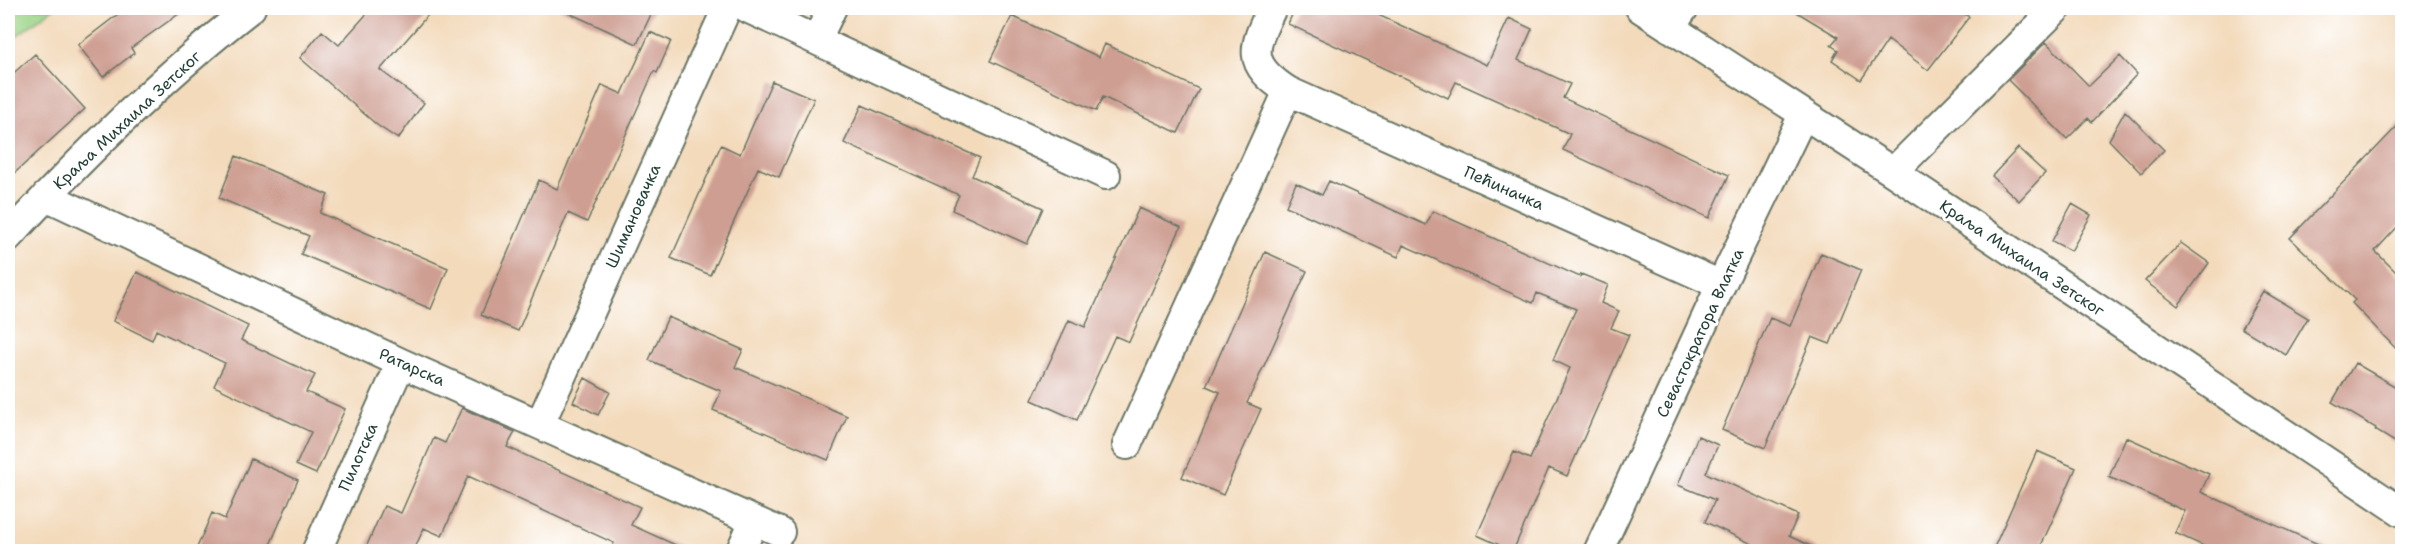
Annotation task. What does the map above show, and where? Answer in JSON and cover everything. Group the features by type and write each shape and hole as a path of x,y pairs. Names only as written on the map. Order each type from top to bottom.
{"street":[{"name":"Краља Михаила Зетског","path":"8,237 46,196 153,92 251,8"},
{"name":"Шимановачка","path":"540,424 727,8"},
{"path":"747,8 1106,176"},
{"path":"817,39 832,8"},
{"name":"Пећиначка","path":"1272,8 1258,37 1257,57 1265,74 1288,91 1721,285"},
{"name":"Краља Михаила Зетског","path":"1640,8 1677,18 1803,115 1893,172 2403,512"},
{"path":"1893,172 2057,8"},
{"path":"1127,445 1288,91"},
{"name":"Севастократора Влатка","path":"1598,552 1721,285 1803,115"},
{"name":"Ратарска","path":"46,196 401,363 780,531"},
{"name":"Пилотска","path":"316,552 401,363"},
{"path":"740,552 754,521"}],"green space":[{"path":"8,8 54,8 8,42"}],"building":[{"path":"126,8 187,8 131,48 134,53 103,77 78,45"},
{"path":"372,8 434,8 380,70 424,103 398,139 377,125 300,58 322,31 339,45"},
{"path":"558,8 654,8 637,44"},
{"path":"1295,8 1363,8 1487,65 1509,18 1532,29 1518,60 1570,84 1563,98 1729,175 1709,218 1563,150 1570,134 1456,82 1448,98 1288,24"},
{"path":"1790,8 1956,8 1969,17 1928,70 1888,40 1861,80 1832,60 1838,50 1831,45 1838,37"},
{"path":"1012,16 1099,57 1105,44 1199,89 1178,133 1103,97 1096,111 990,61"},
{"path":"650,32 671,41 657,73 654,71 587,222 568,213 518,331 481,315 539,180 557,189 602,85 622,94"},
{"path":"2046,42 2089,86 2120,56 2137,74 2092,122 2088,118 2067,139 2008,80"},
{"path":"35,54 85,109 8,179 8,78"},
{"path":"772,81 814,99 779,177 758,168 710,275 671,258 721,145 740,154"},
{"path":"862,105 980,158 972,176 1043,208 1027,244 952,210 959,195 844,143"},
{"path":"2125,111 2164,150 2141,173 2109,140"},
{"path":"2403,120 2403,221 2375,251 2403,279 2403,356 2352,303 2355,300 2290,238"},
{"path":"2018,148 2045,173 2019,201 1992,176"},
{"path":"236,156 328,195 320,213 448,268 431,309 301,254 309,236 219,198"},
{"path":"1329,181 1426,225 1433,211 1580,277 1581,274 1608,285 1601,303 1619,311 1611,328 1629,335 1567,476 1549,468 1513,551 1477,535 1514,452 1530,459 1570,368 1553,360 1576,309 1537,293 1533,303 1403,245 1398,257 1286,206 1296,183 1322,195"},
{"path":"2072,204 2091,215 2071,251 2052,241"},
{"path":"1139,208 1181,227 1129,342 1115,336 1077,420 1032,400 1069,320 1085,327"},
{"path":"2181,243 2209,263 2178,306 2145,281"},
{"path":"1265,252 1307,271 1247,403 1261,409 1223,495 1182,477 1220,392 1206,386"},
{"path":"1821,253 1861,270 1830,344 1812,337 1765,448 1722,430 1770,318 1790,326"},
{"path":"137,272 248,326 241,340 315,375 306,392 345,409 316,474 296,465 311,432 214,386 225,363 156,330 152,340 113,321"},
{"path":"2263,291 2308,318 2286,355 2241,328"},
{"path":"668,317 743,350 735,367 847,416 828,460 713,410 721,391 649,360"},
{"path":"2355,363 2403,391 2403,447 2332,402"},
{"path":"585,378 610,392 598,415 573,402"},
{"path":"462,408 515,432 507,447 640,507 631,525 691,552 610,552 614,543 468,476 442,536 424,528 413,552 364,552 384,506 401,513 434,438 445,443"},
{"path":"1698,436 1718,445 1706,473 1798,515 1789,536 1824,552 1769,552 1705,522 1715,500 1678,485"},
{"path":"2126,437 2209,474 2201,492 2336,552 2217,552 2175,533 2185,511 2109,477"},
{"path":"2037,451 2076,468 2038,552 1992,552"},
{"path":"251,459 298,480 267,552 195,552 212,513 225,519"}]}
